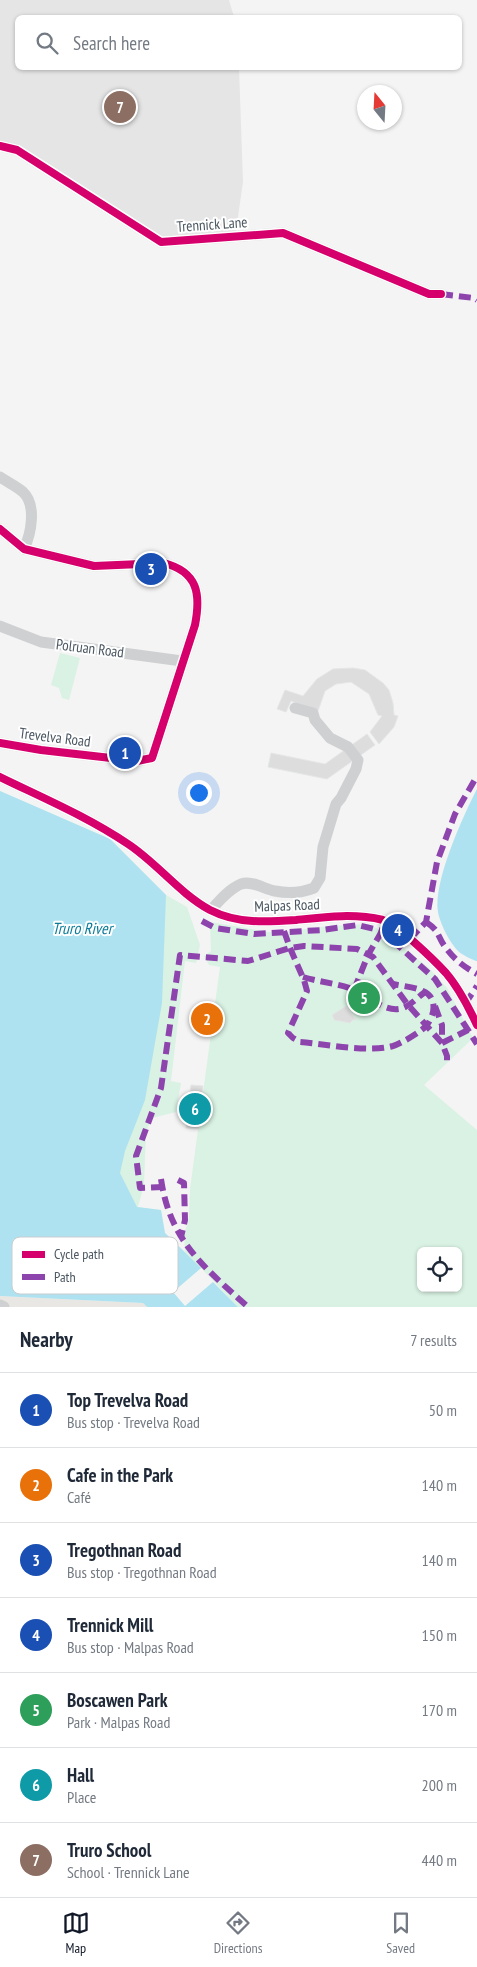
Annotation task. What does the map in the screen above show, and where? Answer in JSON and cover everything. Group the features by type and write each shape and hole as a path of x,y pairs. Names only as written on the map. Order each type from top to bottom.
{"street":[{"name":"Trennick Lane","path":"0,146 17,150 161,242 282,233 429,294 441,294"},
{"path":"0,477 25,494 31,508 29,536 24,549"},
{"path":"0,529 24,549 94,566 164,563 182,570 192,580 196,588 198,607 195,625 182,661"},
{"name":"Polruan Road","path":"0,626 41,642 182,661"},
{"name":"Trevelva Road","path":"0,744 137,761 152,758 182,661"},
{"path":"211,910 230,891 241,884 252,884 275,891 302,892 314,888 320,878 323,847 336,804 352,776 358,760 348,747 330,738 313,713 295,708"},
{"name":"Malpas Road","path":"0,777 64,806 128,844 184,892 211,910 223,915 254,922 341,916 385,920 404,934 446,974 477,1025"},
{"path":"0,1305 4,1307"}],"shaded area":[{"path":"0,0 229,0 233,15 15,15 15,70 239,70 243,182 235,237 161,242 0,146"},
{"path":"0,1296 143,1303 147,1307 0,1307"}],"green space":[{"path":"60,653 80,658 69,700 62,698 59,688 51,685"},
{"path":"0,791 110,839 166,895 187,907 200,945 196,963 185,961 171,1081 181,1083 176,1112 152,1118 146,1132 144,1185 138,1207 161,1210 165,1233 169,1237 124,1237 50,1155"},
{"path":"210,922 275,933 329,926 368,924 382,931 429,968 447,988 473,1038 424,1085 477,1130 477,1307 238,1307 201,1268 178,1288 178,1245 185,1252 184,1235 189,1218 190,1189 220,967 209,965 204,956 211,951"}],"water":[{"path":"477,789 476,961 458,951 451,941 439,917 438,899 444,867 450,849"},
{"name":"Truro River","path":"0,791 110,839 166,895 162,1003 145,1100 125,1151 120,1173 137,1207 161,1210 165,1233 169,1237 12,1237 12,1294 175,1294 185,1306 213,1282 238,1307 147,1307 143,1303 0,1296"},
{"name":"Truro River","path":"178,1246 201,1268 178,1288"}],"building":[{"path":"353,668 365,670 383,683 389,690 394,715 398,716 394,727 379,744 370,732 382,716 378,715 369,694 351,682 336,684 325,691 318,711 291,701 286,712 277,709 285,690 303,696 317,679 333,669"},
{"path":"367,734 375,745 327,779 268,767 271,753 325,764"},
{"path":"346,1006 356,1020 350,1023 334,1020 332,1015"},
{"path":"203,1012 214,1014 212,1026 201,1024"},
{"path":"191,1085 203,1086 199,1129 186,1128"}],"marked path":[{"path":"441,294 477,300"},
{"path":"410,939 426,922 437,862 455,814 477,776"},
{"path":"202,921 215,928 254,934 322,930 358,925 382,931 435,979 477,1044"},
{"path":"426,922 436,931 452,956 477,974"},
{"path":"284,931 307,991 288,1033 300,1042 371,1049 396,1045 415,1034 429,1022 433,1012 433,1002 428,994 393,984"},
{"path":"354,990 368,955 382,931"},
{"path":"163,1187 140,1188 136,1156 161,1088 180,955 248,961 290,948 304,946 357,949 373,957 408,1005 442,1043 447,1056 447,1063"},
{"path":"303,977 352,989 383,1006 396,1009 406,1007 425,992"},
{"path":"465,1004 477,986"},
{"path":"435,1006 442,1025 442,1043"},
{"path":"442,1043 468,1030"},
{"path":"161,1179 172,1220 191,1251 217,1279 248,1307"},
{"path":"178,1180 184,1183 185,1220 181,1237"}],"cycle path":[{"path":"0,146 17,150 161,242 283,233 429,294 441,294"},
{"path":"0,529 24,549 94,566 164,563 184,572 195,586 197,594 195,625 152,758 137,761 41,750 0,743"},
{"path":"0,777 65,808 113,834 149,860 188,895 220,915 252,921 296,920 339,916 361,917 383,920 389,923 416,944 446,973 467,1005 477,1025"}],"place":[{"name":"Truro School","path":"120,107"},
{"name":"Tregothnan Road","path":"151,569"},
{"name":"Top Trevelva Road","path":"125,753"},
{"name":"Trennick Mill","path":"398,930"},
{"name":"Boscawen Park","path":"364,998"},
{"name":"Cafe in the Park","path":"207,1019"},
{"name":"Hall","path":"195,1109"}]}
